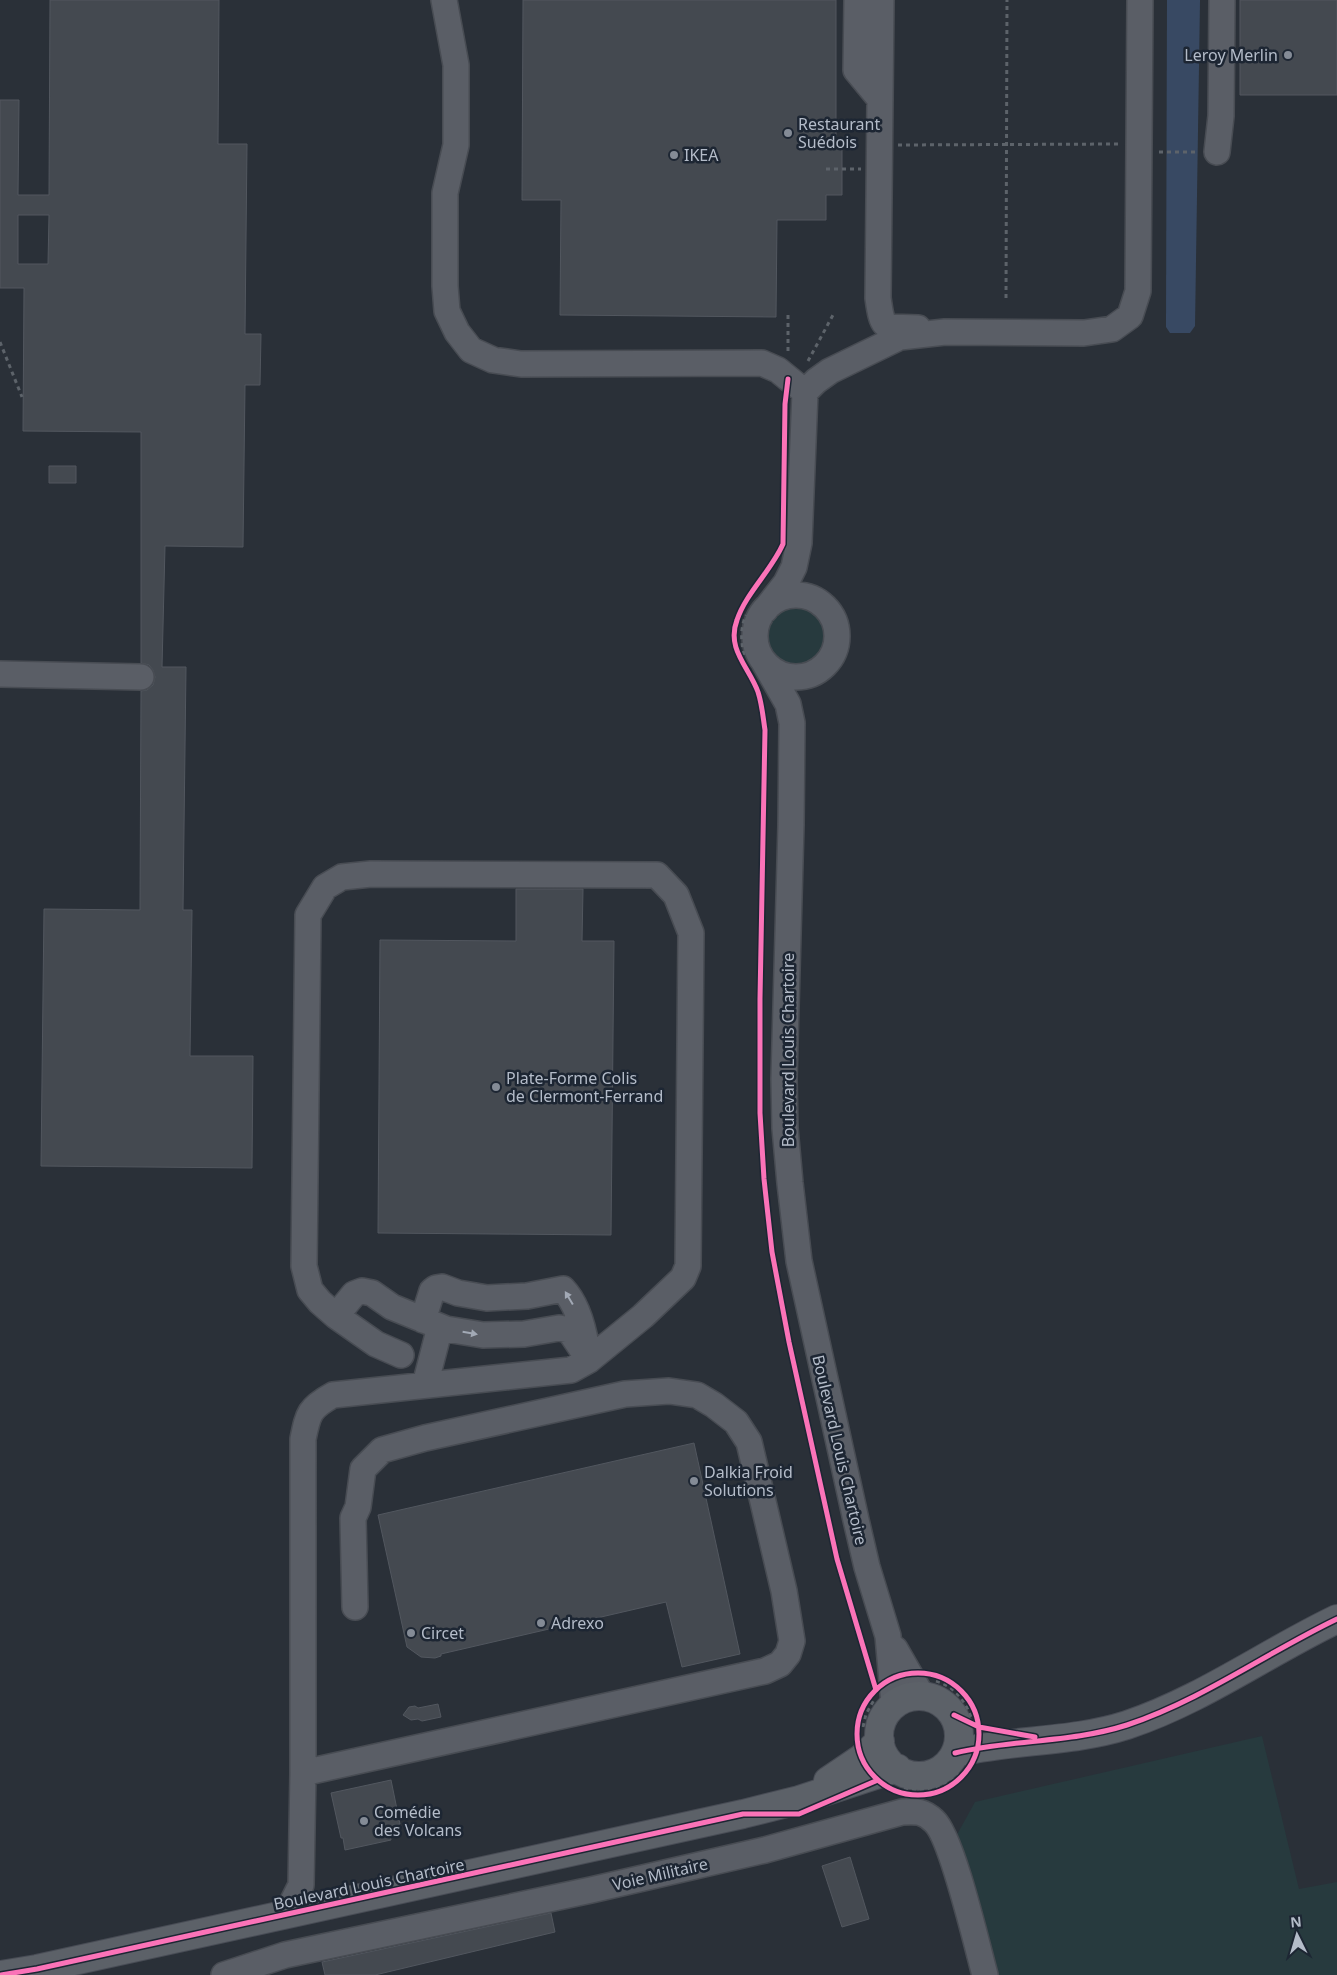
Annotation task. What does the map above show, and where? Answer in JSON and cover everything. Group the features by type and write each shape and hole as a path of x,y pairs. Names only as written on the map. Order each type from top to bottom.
{"main road":[{"path":"969,1736 1050,1740 1092,1735 1129,1724 1192,1698 1308,1632 1337,1619"},
{"path":"903,1686 946,1705 969,1736 949,1762 940,1770 930,1774 913,1774 876,1762 882,1721 903,1686"},
{"name":"Boulevard Louis Chartoire","path":"1,1975 37,1969 799,1800 876,1762"}],"street":[{"path":"444,0 456,64 456,145 445,193 445,286 447,311 457,332 471,350 493,360 521,364 762,363 778,370 797,385"},
{"path":"857,0 856,70 880,98"},
{"path":"880,0 878,298 882,322 886,326 945,332 1084,333 1112,329 1130,316 1138,291 1148,148 1140,0"},
{"path":"1212,152 1221,116 1222,0"},
{"path":"839,366 864,343 870,333 878,298"},
{"path":"797,385 816,381 839,366 900,337 945,332"},
{"path":"792,723 788,704 758,650 755,636 758,622 794,567 799,543 797,385"},
{"path":"764,662 774,671 787,676 800,677 813,674 824,666 832,656 836,645 835,621 806,569 799,543"},
{"path":"765,610 774,602 785,597 797,595 809,597 829,611"},
{"path":"0,674 141,677"},
{"path":"792,723 799,702 813,674"},
{"name":"Boulevard Louis Chartoire","path":"792,723 792,825 784,1079 785,1128 790,1183 799,1261 833,1424 867,1567 903,1686"},
{"path":"277,1916 290,1907 301,1885 303,1439 307,1416 320,1402 333,1395 571,1370 589,1360 643,1316 683,1278 688,1266 691,933 676,895 657,875 371,874 342,877 325,887 308,915 304,1266 310,1290 320,1302 336,1316 376,1344 401,1355"},
{"path":"425,1385 432,1324 432,1291 442,1287 458,1293 487,1298 527,1296 563,1290 572,1302 583,1329 589,1360"},
{"path":"336,1316 354,1294 362,1291 372,1293 392,1307 432,1324 483,1335 524,1334 559,1328 569,1330 589,1360"},
{"path":"303,1773 765,1671 780,1664 788,1654 792,1641 784,1591 749,1442 736,1422 714,1405 697,1395 669,1391 625,1394 425,1438 382,1450 363,1469 358,1507 353,1518 355,1608"},
{"name":"Voie Militaire","path":"224,1975 285,1955 591,1890 764,1850 902,1812 920,1811 936,1822 949,1849 985,1975"},
{"path":"301,1885 313,1895 336,1903"}],"path":[{"path":"1006,298 1008,0"},
{"path":"880,145 1007,144 1148,148 1212,152"},
{"path":"826,169 880,170"},
{"path":"788,315 797,385"},
{"path":"0,342 22,397"},
{"path":"735,639 738,657"},
{"path":"924,1673 940,1677 955,1685 967,1696 975,1711 969,1736 971,1764 960,1778 946,1788 929,1793 911,1794 894,1789 878,1780 876,1762 858,1729 861,1715 867,1702 876,1690 903,1686 924,1673"}],"green space":[{"path":"803,603 821,612 828,623 830,636 828,649 821,660 810,667 791,669 773,660 766,649 764,630 773,612 784,605"},
{"path":"1262,1736 1299,1889 1337,1882 1337,1975 985,1975 949,1849 975,1802"}],"water":[{"path":"1167,0 1200,0 1195,326 1190,333 1170,333 1166,327"}],"building":[{"path":"50,0 219,0 218,144 247,144 245,334 261,334 260,385 245,385 243,547 165,546 162,667 186,667 183,910 192,910 190,1056 253,1056 252,1168 41,1166 44,909 140,910 141,691 147,690 153,685 155,677 149,665 141,663 141,432 23,431 24,288 0,288 0,100 19,100 18,195 49,195","holes":["18,215 49,215 48,264 18,264"]},
{"name":"IKEA","path":"523,0 836,0 836,141 842,141 842,195 826,195 826,220 777,220 776,317 560,315 561,200 522,200"},
{"name":"Leroy Merlin","path":"1240,0 1337,0 1337,95 1240,95"},
{"path":"49,466 76,466 76,483 49,483"},
{"name":"Plate-Forme Colis de Clermont-Ferrand","path":"516,889 583,889 582,941 614,941 611,1235 378,1233 380,940 516,941"},
{"path":"694,1443 740,1654 682,1667 666,1602 441,1654 441,1656 435,1658 421,1657 407,1647 378,1515"},
{"path":"438,1704 441,1717 422,1721 418,1719 411,1720 403,1715 409,1707 415,1706 418,1708"},
{"path":"391,1780 400,1824 388,1826 391,1840 345,1850 331,1793"},
{"path":"850,1857 869,1919 842,1927 822,1866"},
{"path":"551,1913 555,1932 375,1975 325,1975 322,1962"}],"cycle path":[{"path":"788,379 785,404 783,544 746,601 734,630 736,649 758,692 765,730 760,999 760,1113 764,1179 772,1252 789,1342 837,1559 876,1690"},
{"path":"955,1753 998,1745 1085,1735 1127,1725 1181,1703 1337,1619"},
{"path":"918,1673 941,1678 961,1691 974,1711 979,1734 974,1757 961,1777 941,1790 918,1795 895,1790 875,1777 862,1757 857,1734 862,1711 875,1691 895,1678 918,1673"},
{"path":"954,1715 979,1727 1035,1737"},
{"path":"1,1975 37,1969 743,1814 799,1814 878,1780"}],"place":[{"name":"Leroy Merlin","path":"1288,55"},
{"name":"Restaurant Suédois","path":"788,133"},
{"name":"IKEA","path":"674,155"},
{"name":"Plate-Forme Colis de Clermont-Ferrand","path":"496,1087"},
{"name":"Dalkia Froid Solutions","path":"694,1481"},
{"name":"Adrexo","path":"541,1623"},
{"name":"Circet","path":"411,1633"},
{"name":"Comédie des Volcans","path":"364,1821"}]}
